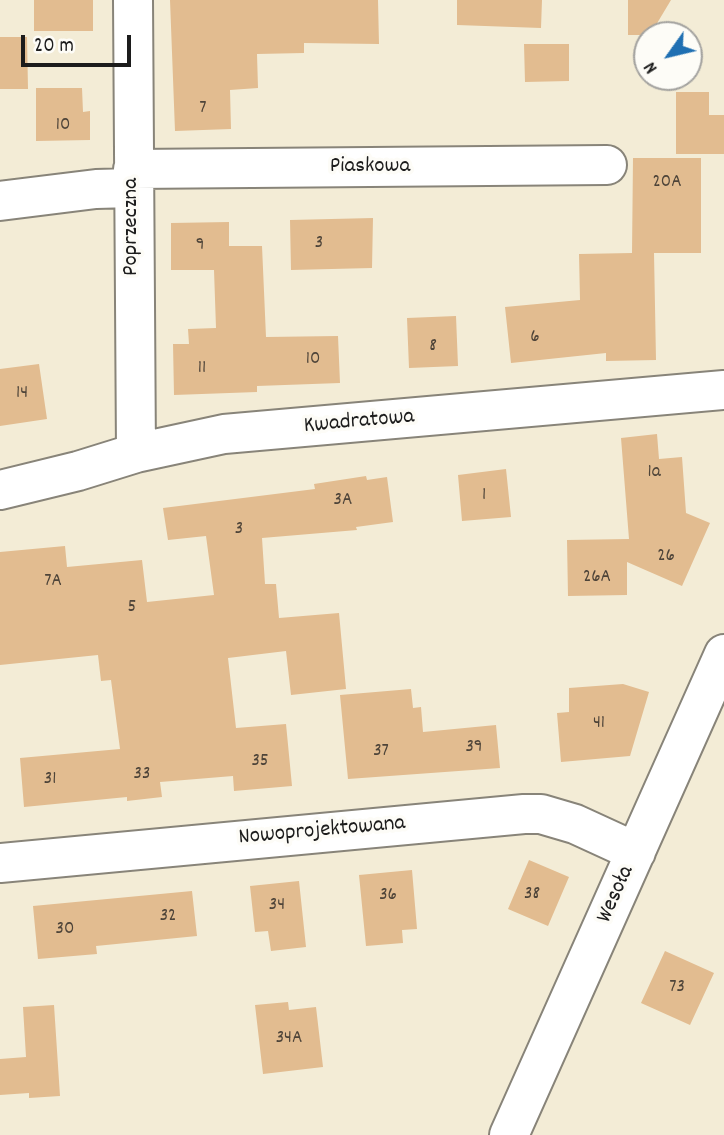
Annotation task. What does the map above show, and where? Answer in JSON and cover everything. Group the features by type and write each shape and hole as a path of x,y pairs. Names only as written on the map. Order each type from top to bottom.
{"street":[{"name":"Poprzeczna","path":"133,0 136,453"},
{"name":"Piaskowa","path":"0,201 96,189 133,179 607,165"},
{"name":"Kwadratowa","path":"0,490 78,471 136,453 224,434 724,390"},
{"name":"Wesoła","path":"509,1135 724,654"},
{"name":"Nowoprojektowana","path":"0,863 524,814 541,814 575,824 636,852"}],"building":[{"path":"34,0 93,0 93,31 34,31"},
{"path":"170,0 378,0 379,44 304,43 304,53 257,54 258,88 230,90 231,129 175,131"},
{"path":"457,0 542,0 541,28 457,25"},
{"path":"628,0 671,0 658,21 633,21 633,35 628,35"},
{"path":"0,37 27,37 28,89 0,89"},
{"path":"524,44 569,44 569,81 525,82"},
{"path":"36,88 82,88 83,112 90,111 90,140 36,141"},
{"path":"676,92 709,92 709,115 724,115 724,154 676,154"},
{"path":"633,158 701,158 701,253 654,253 656,360 606,361 606,353 511,363 505,307 580,300 579,254 632,253"},
{"path":"373,218 372,268 291,270 290,220"},
{"path":"229,222 229,246 262,246 266,337 338,336 340,383 257,386 257,392 174,395 173,344 189,344 188,329 216,328 214,270 171,270 171,223"},
{"path":"456,316 458,366 409,368 407,318"},
{"path":"39,364 47,419 0,426 0,369"},
{"path":"657,434 659,459 682,457 686,513 710,523 682,586 627,562 627,595 568,596 567,540 629,539 621,438"},
{"path":"506,469 511,517 462,521 458,475"},
{"path":"366,476 367,480 387,477 393,522 356,527 357,530 262,538 265,584 276,584 279,618 339,613 346,689 291,695 286,651 228,658 236,728 286,724 292,786 234,791 233,776 160,782 162,797 127,801 127,797 24,807 20,758 120,749 111,680 101,681 98,655 0,665 0,552 65,546 67,567 142,560 147,602 214,595 206,536 168,540 163,508 315,489 314,484"},
{"path":"623,684 649,692 630,756 561,762 557,713 569,712 569,688"},
{"path":"411,689 413,708 421,707 423,732 496,725 500,768 348,779 340,695"},
{"path":"529,860 569,877 548,926 508,909"},
{"path":"412,870 417,929 402,930 403,943 366,946 359,875"},
{"path":"299,881 306,947 271,951 268,931 255,932 250,886"},
{"path":"192,891 197,936 96,946 97,954 38,959 33,906"},
{"path":"665,951 714,973 690,1025 641,1003"},
{"path":"288,1002 289,1010 316,1007 323,1067 263,1074 255,1005"},
{"path":"54,1005 60,1096 29,1098 29,1093 0,1095 0,1059 26,1057 23,1007"}]}
